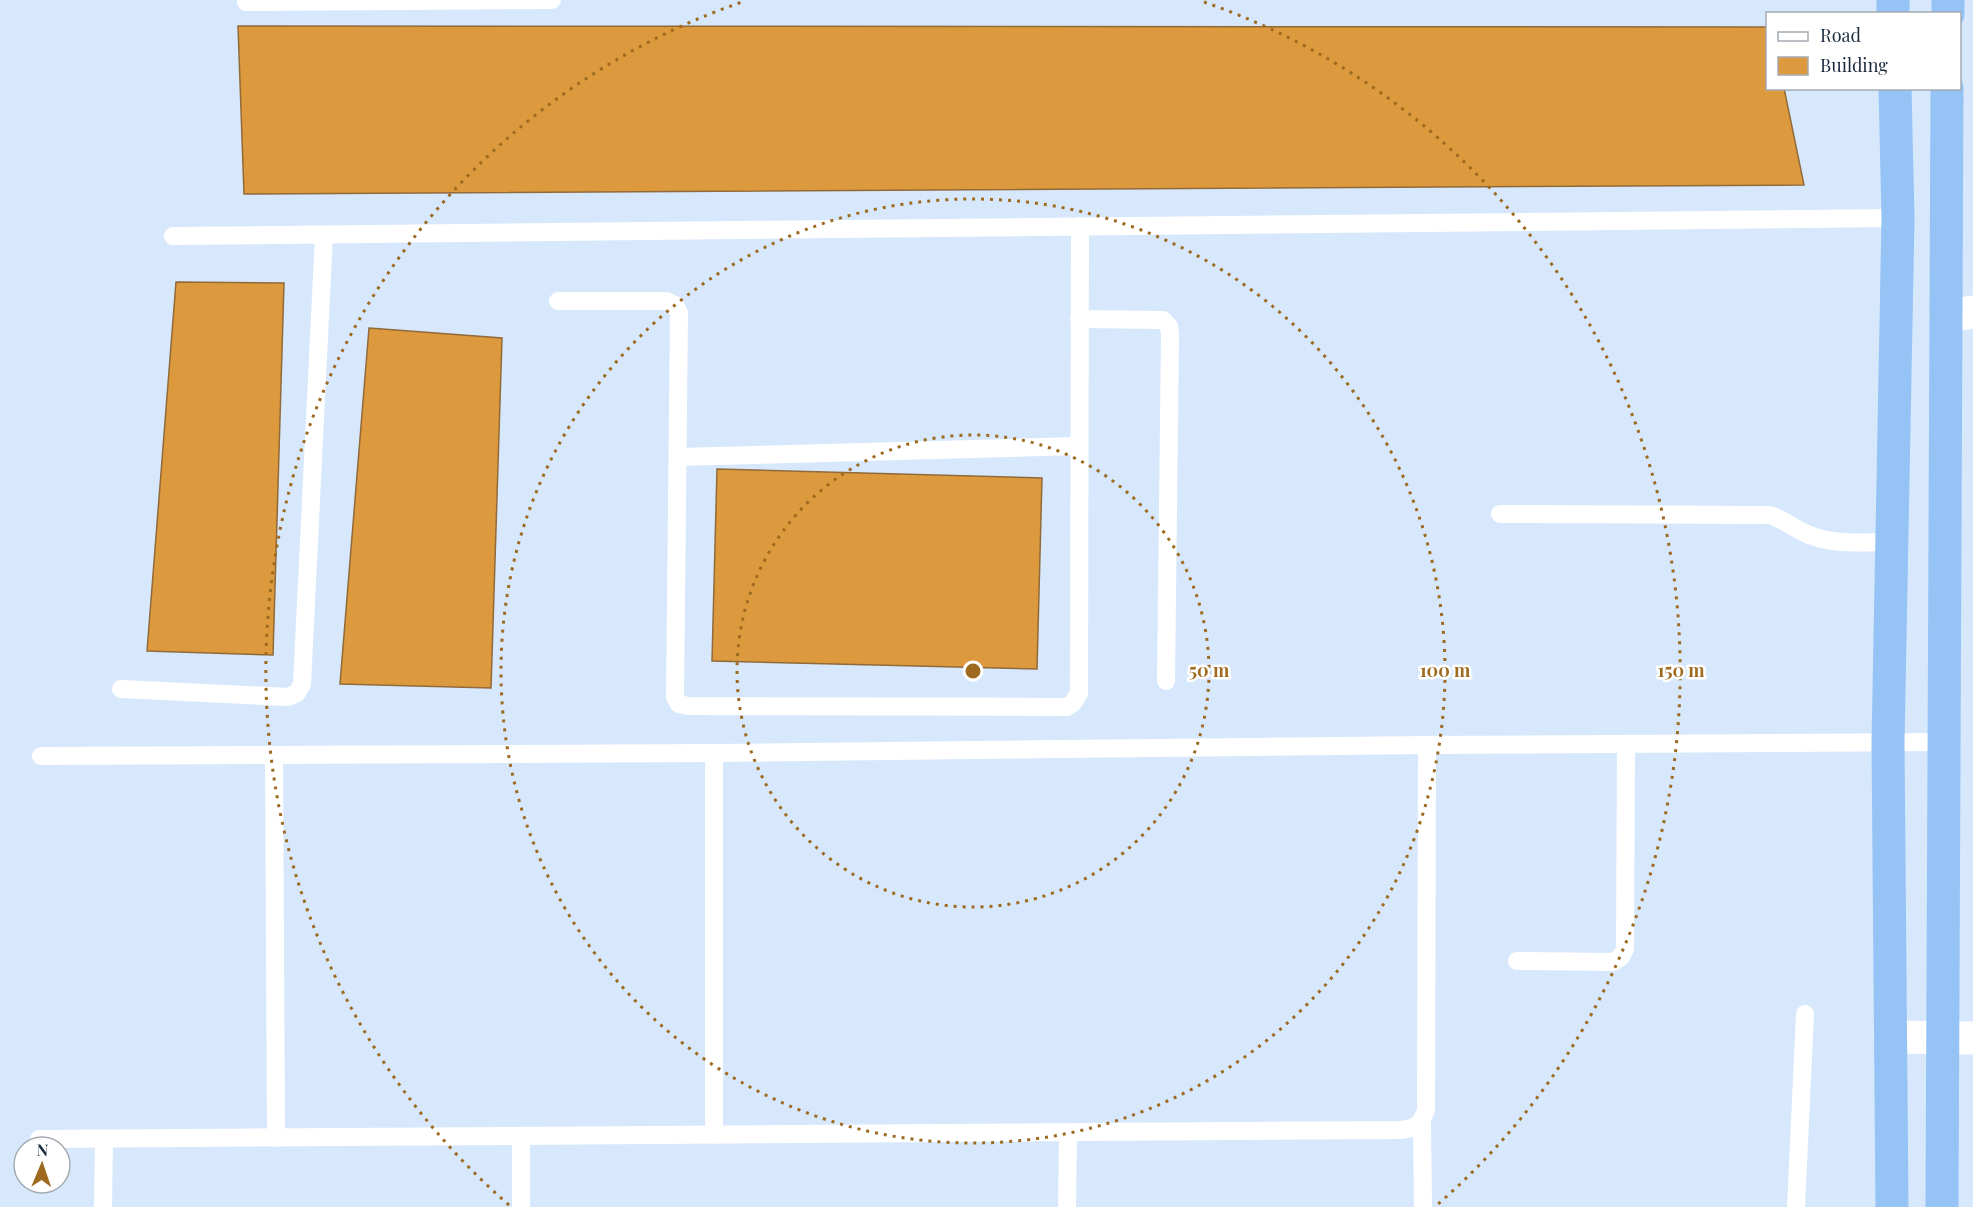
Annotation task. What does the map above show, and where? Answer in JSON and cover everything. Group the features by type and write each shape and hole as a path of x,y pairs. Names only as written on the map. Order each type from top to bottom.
{"highway":[{"path":"1892,1207 1888,743 1898,218 1895,90"},
{"path":"1942,1207 1957,1039 1944,742 1960,314 1947,90"}],"street":[{"path":"1890,1037 1957,1039"}],"lane":[{"path":"246,2 552,0"},
{"path":"173,236 1898,218"},
{"path":"558,301 666,302 675,305 679,314 675,697 679,704 688,706 1067,707 1073,703 1079,693 1080,226"},
{"path":"120,689 288,697 297,693 302,684 324,235"},
{"path":"1079,319 1163,320 1169,326 1166,681"},
{"path":"678,457 1079,446"},
{"path":"1500,514 1770,515 1811,536 1834,542 1892,542"},
{"path":"41,756 714,753 1944,742"},
{"path":"1517,961 1613,962 1621,957 1625,949 1626,744"},
{"path":"1423,1207 1422,1123 1426,1110 1427,745"},
{"path":"714,753 714,1135"},
{"path":"274,755 276,1138"},
{"path":"1797,1207 1805,1014"},
{"path":"72,1139 1401,1130 1414,1128 1422,1123"},
{"path":"1067,1207 1068,1133"},
{"path":"521,1136 521,1207"},
{"path":"103,1207 104,1139"}],"building":[{"path":"238,26 1766,27 1766,90 1784,90 1804,185 244,194"},
{"path":"176,282 284,283 273,655 147,651"},
{"path":"369,328 502,338 491,688 340,684"},
{"path":"717,469 1042,478 1037,669 712,661"}]}
